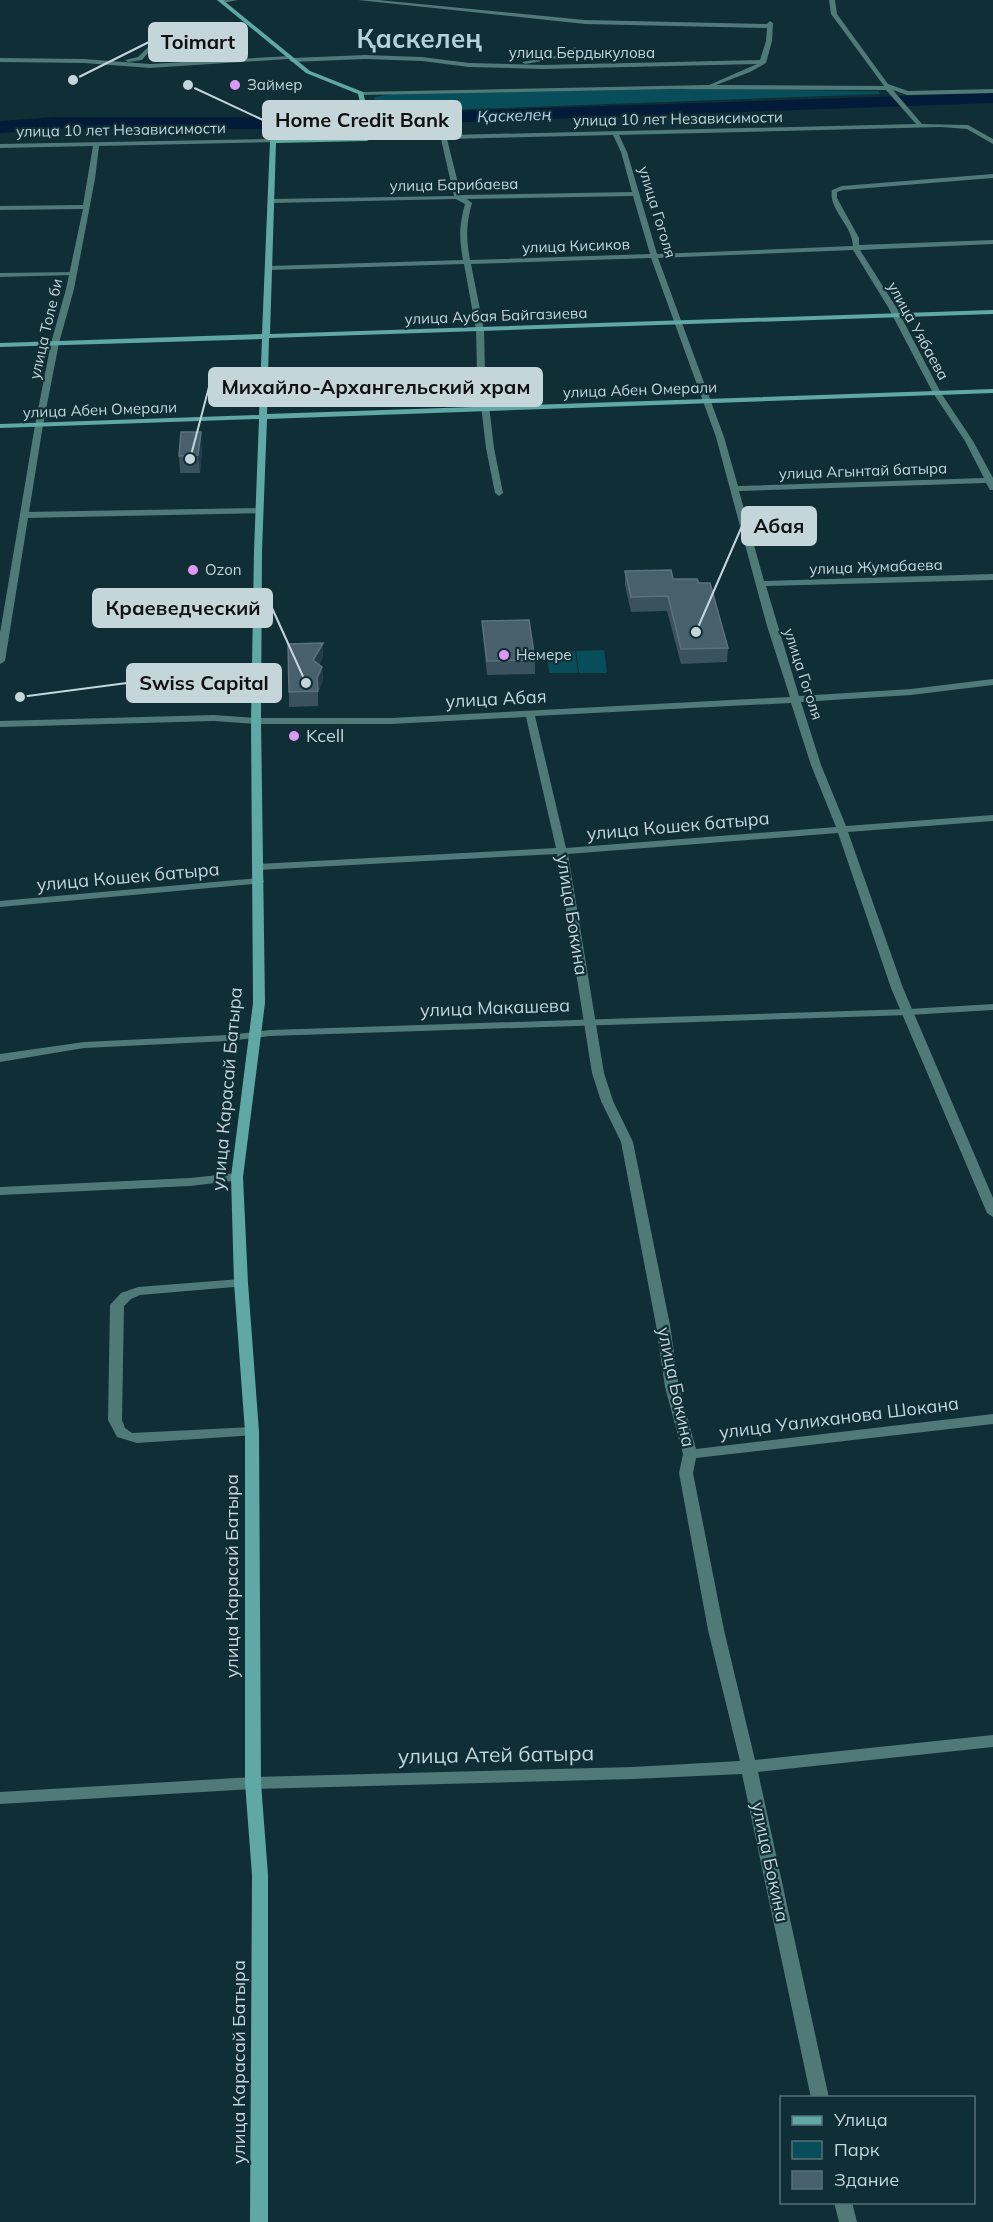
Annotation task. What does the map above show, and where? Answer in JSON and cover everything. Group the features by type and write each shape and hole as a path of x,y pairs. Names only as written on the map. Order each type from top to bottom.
{"main road":[{"path":"221,1 308,72 361,93 369,128 367,139"},
{"name":"улица 10 лет Независимости","path":"273,141 367,139"},
{"name":"улица Карасай Батыра","path":"259,2222 260,1875 253,1783 252,1432 241,1283 237,1177 256,1036 259,881 256,721 260,511 273,141"},
{"name":"улица Аубая Байгазиева","path":"0,345 993,312"},
{"name":"улица Абен Омерали","path":"0,426 993,391"}],"street":[{"path":"221,1 235,0"},
{"path":"361,0 585,22 770,24 768,54 764,62 752,70 708,87"},
{"path":"832,0 834,14 921,126"},
{"path":"103,63 140,59 149,48"},
{"path":"515,66 544,57 574,54 575,49"},
{"name":"улица Бердыкулова","path":"0,60 150,66 290,59 383,58 515,66 764,62"},
{"path":"361,93 888,86 907,93 993,91"},
{"name":"улица 10 лет Независимости","path":"367,139 616,135 921,126 968,127 993,142"},
{"name":"улица Гоголя","path":"616,135 624,152 654,256 720,437 794,699 897,988 993,1213"},
{"path":"444,138 459,198 469,203 463,223 463,239 480,330 485,410 499,494"},
{"name":"улица 10 лет Независимости","path":"0,146 273,141"},
{"name":"улица Толе би","path":"0,661 39,425 55,343 73,273 92,179 96,145"},
{"name":"улица Уябаева","path":"992,483 969,441 937,393 856,248 856,238 834,198 834,190 993,176"},
{"name":"улица Барибаева","path":"272,201 636,194"},
{"path":"0,208 85,207"},
{"name":"улица Кисиков","path":"269,268 654,256 993,242"},
{"path":"0,275 73,273"},
{"name":"улица Агынтай батыра","path":"733,489 992,483"},
{"path":"24,515 260,511"},
{"name":"улица Жумабаева","path":"760,584 993,577"},
{"name":"улица Абая","path":"0,724 203,718 256,721 391,721 911,692 993,682"},
{"name":"улица Бокина","path":"530,714 562,851 602,1092 627,1142 663,1325 672,1387 690,1454 686,1473 716,1630 749,1767 820,2096"},
{"name":"улица Кошек батыра","path":"258,867 562,851 993,818"},
{"name":"улица Кошек батыра","path":"0,904 259,881"},
{"name":"улица Макашева","path":"0,1058 84,1046 256,1036 270,1033 909,1012 993,1006"},
{"path":"0,1191 190,1182 237,1177"},
{"path":"241,1283 138,1291 126,1296 117,1305 115,1420 117,1431 137,1438 252,1432"},
{"name":"улица Уалиханова Шокана","path":"690,1454 993,1419"},
{"name":"улица Атей батыра","path":"0,1798 253,1783 633,1773 749,1767 993,1742"},
{"path":"844,2204 848,2222"}],"green space":[{"path":"694,89 878,91 880,94 392,112 377,111 374,97 393,94"},
{"path":"604,650 607,673 579,673 576,651"},
{"path":"547,651 575,651 578,673 549,673"}],"building":[{"path":"181,432 201,432 198,455 179,456"},
{"path":"671,570 673,579 697,579 699,583 710,583 728,648 681,649 668,596 631,597 625,571"},
{"path":"529,620 535,660 487,661 482,621"},
{"path":"323,643 313,660 322,667 317,678 318,691 289,692 288,644"}],"waterway":[{"name":"Қаскелең","path":"0,127 54,123 275,123 993,98"}],"place":[{"name":"Toimart","path":"73,80"},
{"name":"Home Credit Bank","path":"188,85"},
{"name":"Займер","path":"235,85"},
{"name":"Михайло-Архангельский храм","path":"190,459"},
{"name":"Ozon","path":"193,570"},
{"name":"Абая","path":"696,632"},
{"name":"Немере","path":"504,655"},
{"name":"Краеведческий","path":"306,683"},
{"name":"Swiss Capital","path":"20,697"},
{"name":"Kcell","path":"294,736"}],"district":[{"name":"Қаскелең","path":"419,39"}]}
